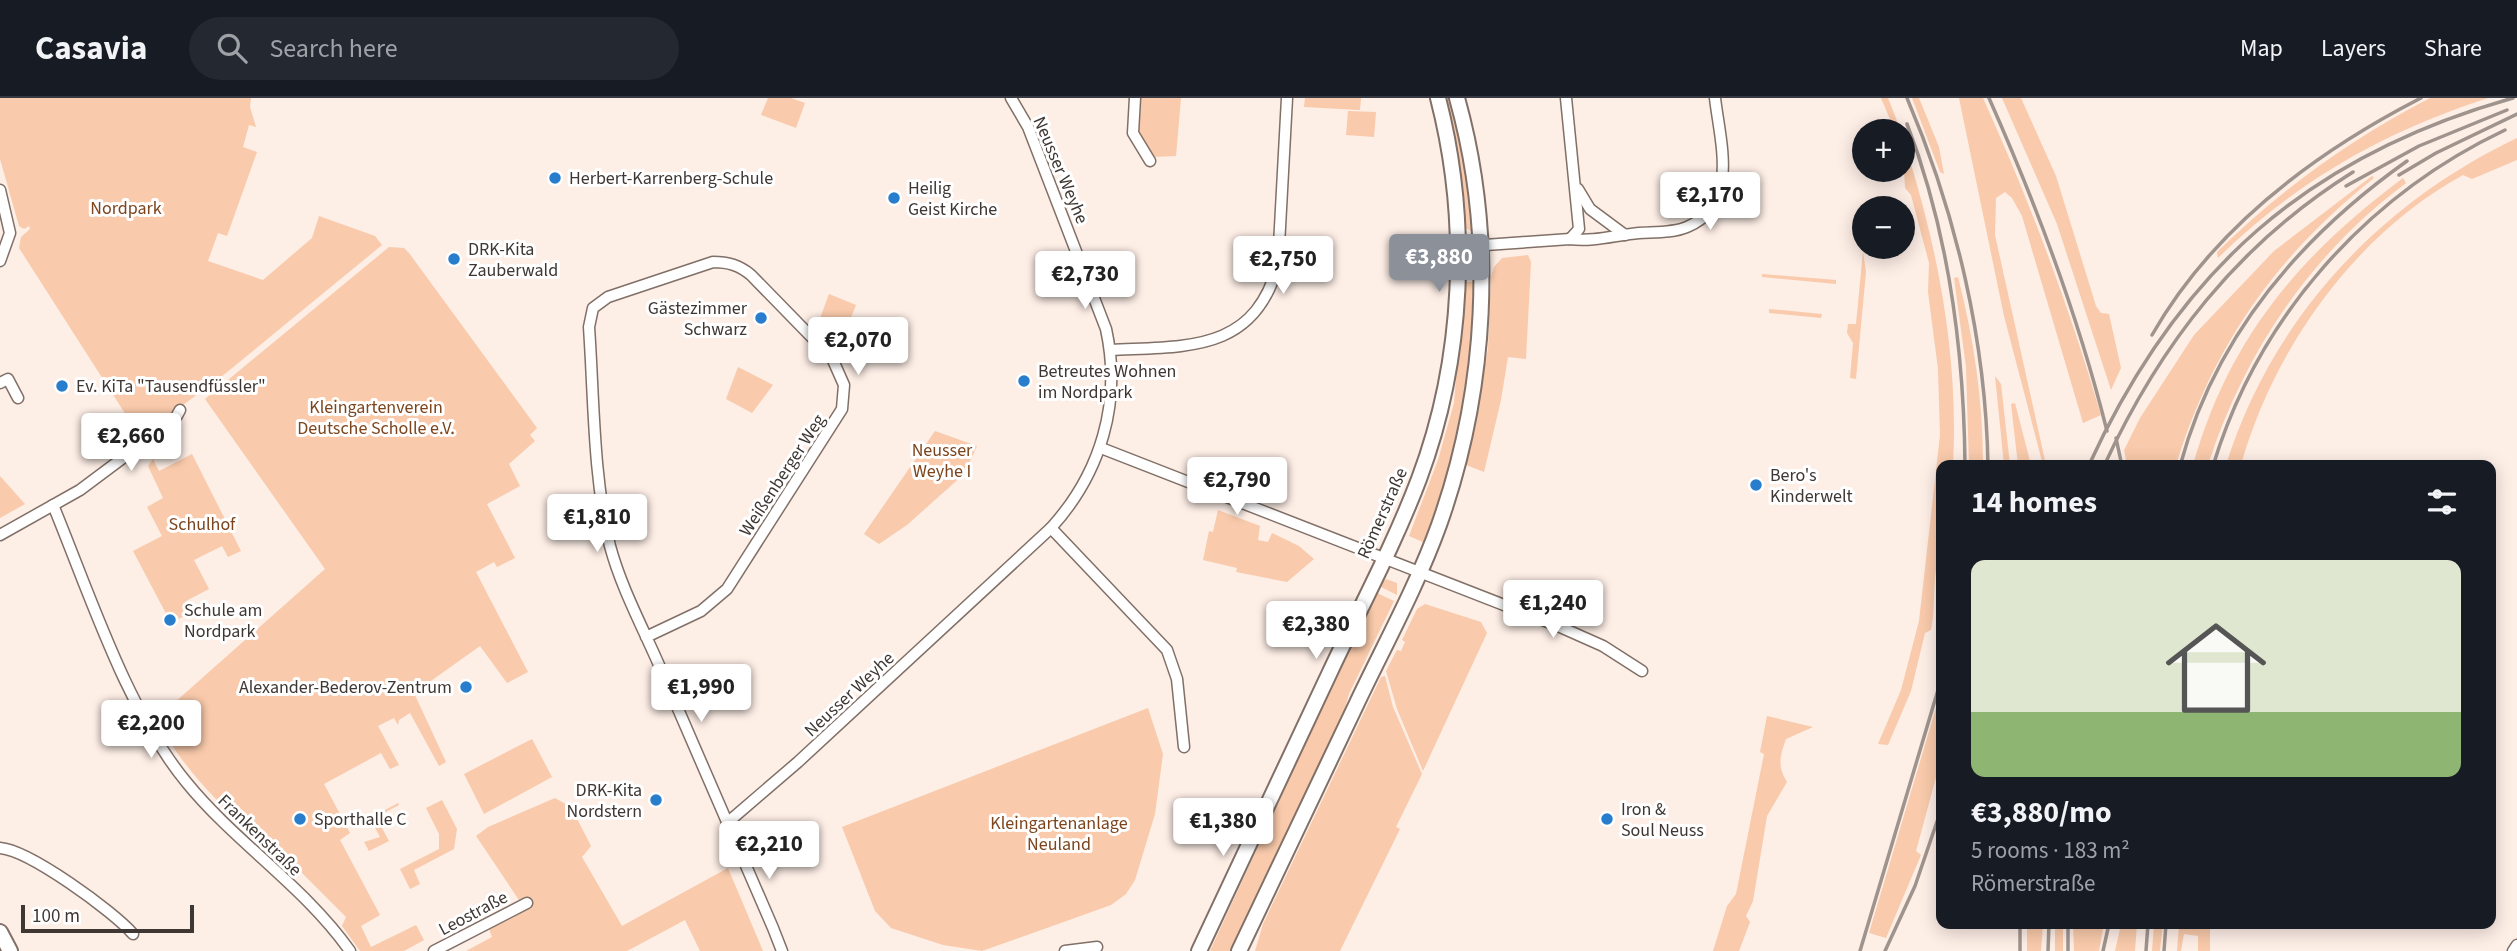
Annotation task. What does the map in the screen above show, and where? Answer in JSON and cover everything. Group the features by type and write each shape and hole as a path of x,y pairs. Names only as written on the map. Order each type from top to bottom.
{"main road":[{"name":"Römerstraße","path":"1199,951 1385,557 1419,478 1441,402 1455,315 1457,247 1451,158 1438,98"},
{"path":"1238,951 1419,572 1444,510 1471,401 1481,315 1479,246 1472,168 1457,98"},
{"path":"0,932 10,951"}],"street":[{"name":"Neusser Weyhe","path":"727,823 798,762 1051,528 1074,502 1101,448 1110,410 1111,350 1098,302 1059,203 1028,127 1011,98"},
{"path":"1135,98 1133,133 1150,161"},
{"path":"1111,350 1189,346 1219,339 1234,332 1258,308 1273,281 1278,264 1287,98"},
{"path":"1566,98 1579,229 1570,239"},
{"path":"1457,247 1570,239 1587,241 1687,227 1713,206 1720,195 1724,178 1715,98"},
{"path":"1576,186 1590,209 1625,235"},
{"path":"0,190 9,226 7,246 0,261"},
{"name":"Weißenberger Weg","path":"646,636 701,611 727,589 842,409 844,385 832,358 751,275 743,268 724,262 713,262 608,297 600,301 589,317 606,524 615,562 646,636 782,951"},
{"path":"0,383 8,379 18,398"},
{"path":"0,535 53,505 132,454 175,419 180,410"},
{"path":"1101,448 1385,557 1598,643 1642,671"},
{"name":"Frankenstraße","path":"53,505 136,704 166,755 203,801 328,923 350,951"},
{"path":"1051,528 1167,650 1177,679 1184,747"},
{"path":"0,848 17,852 62,880 121,921 133,934"},
{"name":"Leostraße","path":"434,951 527,902"},
{"path":"2513,951 2517,945"},
{"path":"1065,951 1097,947"}],"green space":[{"name":"Nordpark","path":"0,98 251,98 250,107 256,127 249,125 243,147 257,152 227,236 218,233 208,261 263,280 312,238 319,216 375,236 382,245 226,373 140,437 112,393 121,383 117,379 108,387 19,248 21,237 30,229 29,226 24,229 19,226 0,159"},
{"path":"768,98 791,98 805,103 796,128 761,115"},
{"path":"1138,98 1181,98 1176,156 1154,157 1143,144 1138,123"},
{"path":"1305,98 1361,98 1360,110 1304,107"},
{"path":"1445,98 1451,98 1469,190 1471,231 1464,227 1459,167"},
{"path":"1881,98 1888,98 1896,119 1890,119"},
{"path":"1912,98 1919,98 1939,147 1944,174 1940,172"},
{"path":"1959,98 1983,98 2048,255 2101,415 2083,423 2022,216 2012,198 2005,192 1996,198 1995,235 2045,460 2042,460 2004,316"},
{"path":"2002,98 2021,98 2056,176 2096,306 2101,313 2109,314 2121,368 2111,390 2057,224"},
{"path":"2430,98 2488,98 2449,111 2377,143 2343,162 2279,205 2218,258 2217,252 2291,187 2344,148"},
{"path":"1348,111 1376,112 1374,137 1346,135"},
{"path":"2517,138 2517,160 2472,179 2463,175 2424,200 2387,229 2354,262 2324,298 2297,337 2274,379 2243,460 2228,460 2246,411 2271,361 2302,314 2337,271 2376,232 2420,196 2467,165"},
{"path":"2372,176 2374,178 2307,239 2278,271 2252,306 2209,380 2178,460 2126,460 2124,450 2140,418 2194,335 2274,251"},
{"path":"2403,178 2406,183 2340,241 2285,308 2241,383 2210,460 2195,460 2208,419 2226,378 2272,303 2331,238"},
{"path":"1915,179 1935,257 1949,340 1954,423 1953,460 1937,460 1940,435 1938,369 1928,292 1929,263 1915,210 1915,196 1905,188 1905,182 1915,182"},
{"name":"Kleingartenverein Deutsche Scholle e.V.","path":"389,247 404,248 409,253 537,428 530,435 535,441 509,464 520,486 487,504 515,558 497,567 494,562 476,572 528,672 507,683 480,646 414,693 446,762 439,766 410,713 399,720 398,725 394,718 378,726 399,765 390,769 381,753 324,784 350,833 340,840 380,915 361,926 371,947 416,925 424,940 404,951 360,951 342,926 346,917 263,834 259,842 215,798 190,770 156,719 325,569 205,399"},
{"path":"1528,255 1531,262 1526,359 1508,357 1484,472 1466,465 1488,349 1491,277 1494,267 1502,258"},
{"path":"1864,259 1866,272 1856,379 1850,378 1853,343 1847,333 1848,324 1856,324"},
{"path":"1762,274 1836,280 1836,284 1762,277"},
{"path":"1958,277 1977,370 1983,460 1969,460 1966,367 1954,278"},
{"path":"1464,282 1475,282 1466,381 1454,446 1425,543 1409,536 1438,460 1454,403"},
{"path":"829,294 856,305 841,342 815,332"},
{"path":"1769,309 1822,314 1821,318 1769,313"},
{"path":"738,367 773,385 752,413 726,399"},
{"path":"1995,376 2001,384 2009,460 2003,460"},
{"path":"2015,403 2030,460 2017,460 2011,404"},
{"name":"Neusser Weyhe I","path":"935,431 977,446 964,474 907,525 879,544 864,534"},
{"name":"Schulhof","path":"192,454 241,551 228,557 222,546 194,560 209,589 186,601 191,612 179,619 177,615 173,617 175,621 171,623 133,551 162,536 147,507 163,498 148,466 153,459 159,471"},
{"path":"1936,470 1936,570 1931,630 1925,633 1911,691 1888,745 1878,744 1901,690 1919,621"},
{"path":"0,476 25,504 0,518"},
{"path":"1218,510 1260,526 1258,540 1268,542 1272,533 1299,546 1314,559 1287,582 1236,572 1237,568 1203,560 1209,531 1213,532"},
{"path":"1386,579 1397,583 1397,595 1379,586"},
{"path":"1375,592 1394,601 1349,694 1341,722 1232,951 1210,951"},
{"path":"1425,604 1481,622 1487,633 1423,771 1397,709 1386,671 1397,650 1401,651 1405,642 1402,640 1417,609"},
{"path":"1385,676 1393,707 1422,774 1396,827 1400,829 1340,951 1255,951 1263,924 1381,677"},
{"name":"Kleingartenanlage Neuland","path":"1148,708 1163,754 1155,814 1135,880 1126,894 1111,905 982,951 943,945 891,928 875,911 842,827"},
{"path":"1936,708 1936,777 1916,851 1921,855 1886,938 1869,933"},
{"path":"1767,716 1813,727 1786,739 1784,745 1781,766 1787,782 1767,816 1753,901 1746,916 1750,922 1739,951 1713,951 1727,906 1736,894 1764,754 1760,752"},
{"path":"532,739 552,777 484,814 464,774"},
{"path":"555,798 571,807 591,846 582,857 622,926 728,868 763,951 700,951 685,920 627,951 466,951 492,937 489,929 530,908 525,898 519,900 476,836 488,827"},
{"path":"442,800 457,829 454,849 414,870 420,884 410,889 400,869 439,849 439,834 426,808"},
{"path":"398,803 399,805 376,817 389,841 369,851 364,842 380,837 370,818"},
{"path":"2027,929 2043,929 2041,951 2027,951"},
{"path":"2055,929 2063,929 2063,951 2055,951"},
{"path":"2073,929 2103,929 2099,951 2074,951"},
{"path":"2120,929 2137,929 2135,951 2115,951"},
{"path":"2154,929 2162,929 2160,951 2152,951"},
{"path":"2179,929 2210,929 2210,951 2198,951 2198,936 2184,934 2181,951 2177,951"}],"railway":[{"path":"1907,98 1940,186 1965,278 1981,372 1988,460"},
{"path":"1989,98 2055,261 2083,345 2107,431"},
{"path":"2152,335 2176,297 2204,261 2235,228 2269,198 2342,143 2421,98"},
{"path":"2092,460 2124,396 2164,334 2208,279 2257,230 2312,188 2372,153 2439,122 2513,98"},
{"path":"2346,186 2419,146 2507,110"},
{"path":"2399,175 2436,153 2517,114"},
{"path":"2215,460 2233,411 2258,360 2289,312 2324,267 2363,226 2407,189 2454,157 2505,130"},
{"path":"1915,146 1934,207 1951,292 1961,379 1965,460"},
{"path":"2182,460 2195,419 2215,374 2266,293 2331,222 2407,161"},
{"path":"2107,460 2150,379 2206,300 2238,264 2273,231 2353,172"},
{"path":"2116,438 2121,460"},
{"path":"1860,951 1936,697"},
{"path":"1885,951 1915,886 1936,825"},
{"path":"2020,929 2020,951"},
{"path":"2048,951 2049,929"},
{"path":"2068,929 2068,951"},
{"path":"2103,951 2108,929"},
{"path":"2146,951 2148,929"},
{"path":"2164,951 2166,929"}],"place":[{"name":"Herbert-Karrenberg-Schule","path":"555,178"},
{"name":"Heilig Geist Kirche","path":"894,198"},
{"name":"DRK-Kita Zauberwald","path":"454,259"},
{"name":"Gästezimmer Schwarz","path":"761,318"},
{"name":"Betreutes Wohnen im Nordpark","path":"1024,381"},
{"name":"Ev. KiTa \"Tausendfüssler\"","path":"62,386"},
{"name":"Bero's Kinderwelt","path":"1756,485"},
{"name":"Schule am Nordpark","path":"170,620"},
{"name":"Alexander-Bederov-Zentrum","path":"466,687"},
{"name":"DRK-Kita Nordstern","path":"656,800"},
{"name":"Sporthalle C","path":"300,819"},
{"name":"Iron & Soul Neuss","path":"1607,819"}]}
